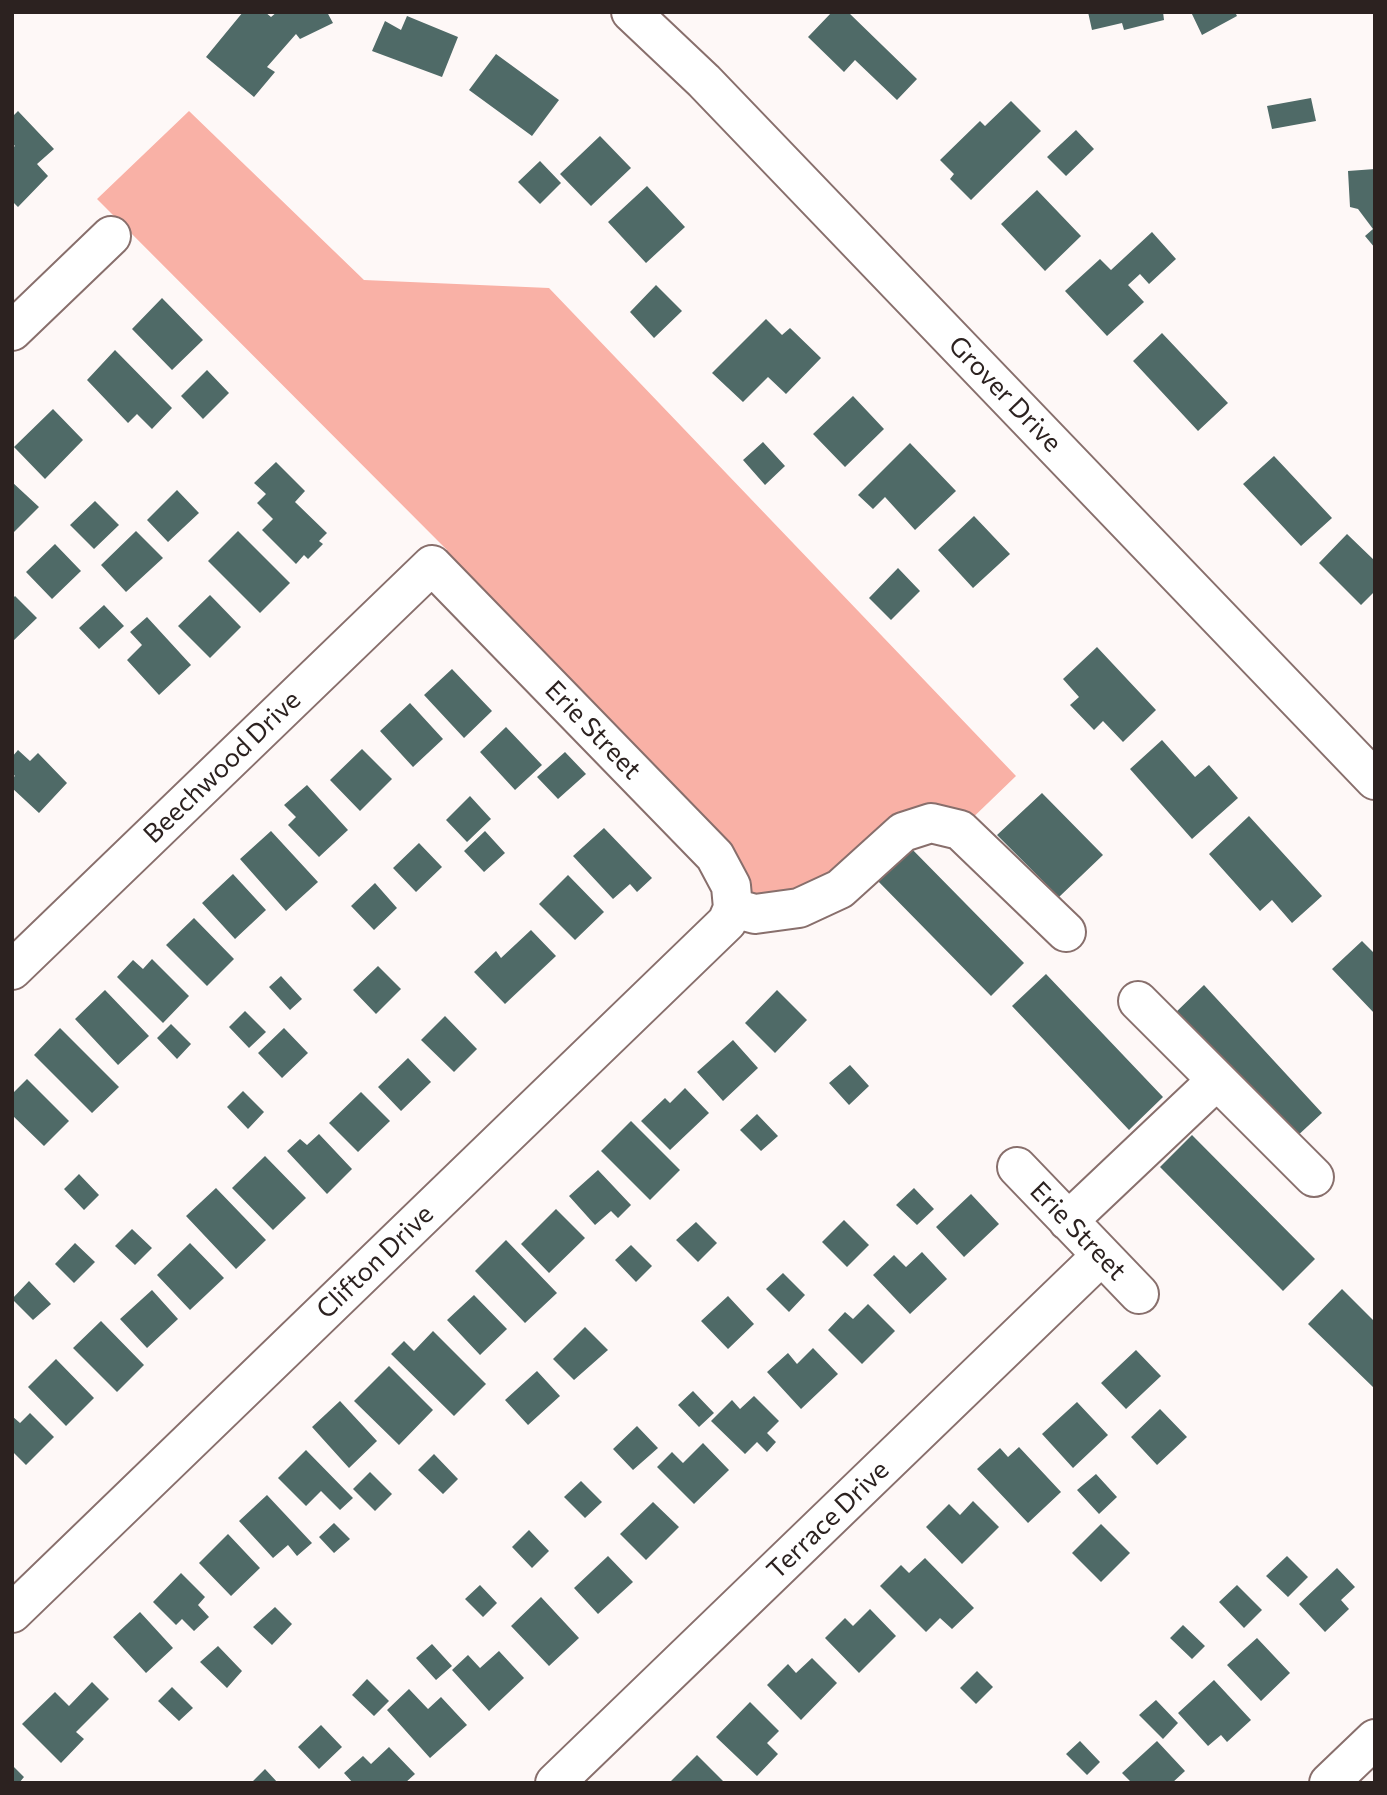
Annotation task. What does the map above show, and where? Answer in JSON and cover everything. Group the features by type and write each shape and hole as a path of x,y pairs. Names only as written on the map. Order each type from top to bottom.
{"street":[{"name":"Grover Drive","path":"631,12 705,81 1375,780"},
{"path":"12,331 111,236"},
{"name":"Erie Street","path":"432,565 715,856 731,886 733,908"},
{"name":"Beechwood Drive","path":"12,970 432,565"},
{"path":"733,908 755,914 799,908 839,889 903,832 931,823 960,830 1066,932"},
{"name":"Clifton Drive","path":"12,1613 717,932 727,922 733,908"},
{"path":"1138,1001 1314,1177"},
{"path":"1068,1221 1217,1080"},
{"name":"Erie Street","path":"1017,1167 1139,1294"},
{"name":"Terrace Drive","path":"555,1783 1101,1256"},
{"path":"1329,1783 1375,1740"}],"shaded area":[{"path":"189,111 364,280 549,288 1016,776 960,830 931,823 776,920 731,886 432,565 447,550 97,199"}],"building":[{"path":"243,12 265,12 271,17 277,12 327,12 333,23 300,39 296,34 267,67 275,72 254,97 206,57"},
{"path":"832,12 848,12 917,79 897,100 855,60 844,72 808,37"},
{"path":"1088,12 1163,12 1164,20 1124,30 1122,23 1092,30"},
{"path":"1191,12 1235,12 1237,16 1202,35"},
{"path":"407,16 458,37 442,77 372,51 385,21 401,30"},
{"path":"496,54 559,100 532,136 469,90"},
{"path":"1311,98 1316,121 1272,129 1267,106"},
{"path":"1011,101 1041,131 971,200 950,179 954,174 940,160 980,121 985,126"},
{"path":"18,111 54,149 37,164 48,176 18,207 12,201 12,148 15,146 12,143 12,117"},
{"path":"1076,130 1094,149 1066,176 1047,157"},
{"path":"600,136 631,168 591,206 560,174"},
{"path":"540,161 561,183 540,204 518,182"},
{"path":"1375,169 1375,248 1365,236 1373,229 1358,209 1350,207 1348,171"},
{"path":"647,186 685,227 646,263 608,222"},
{"path":"1037,190 1081,236 1045,271 1001,224"},
{"path":"1152,232 1176,259 1149,284 1140,274 1128,285 1144,302 1107,336 1065,291 1100,259 1111,270"},
{"path":"656,285 682,311 654,338 630,312"},
{"path":"162,298 203,340 172,370 132,329"},
{"path":"766,319 782,335 790,328 821,358 786,394 768,377 743,402 712,373"},
{"path":"1162,333 1228,403 1198,431 1133,361"},
{"path":"115,350 172,408 152,429 137,414 128,423 87,380"},
{"path":"207,370 229,393 203,419 181,396"},
{"path":"853,396 884,429 845,467 813,434"},
{"path":"53,409 83,440 45,479 14,447"},
{"path":"763,442 785,466 765,485 743,460"},
{"path":"910,443 956,491 915,530 885,497 873,509 858,495"},
{"path":"1274,456 1332,518 1301,546 1243,484"},
{"path":"276,462 305,491 295,502 327,533 319,541 323,544 308,559 304,555 296,564 262,530 273,519 257,503 266,494 254,483"},
{"path":"12,482 39,507 12,534"},
{"path":"177,490 199,513 168,542 147,520"},
{"path":"95,501 119,525 94,549 70,525"},
{"path":"974,516 1010,554 973,588 938,550"},
{"path":"136,531 163,558 126,592 101,565"},
{"path":"238,531 290,583 260,613 208,561"},
{"path":"1347,534 1375,561 1375,591 1361,605 1319,563"},
{"path":"55,544 81,571 52,599 26,572"},
{"path":"898,568 920,591 891,620 869,598"},
{"path":"210,595 241,627 210,658 178,626"},
{"path":"15,596 37,618 12,642 12,599"},
{"path":"104,605 124,626 99,649 79,628"},
{"path":"147,617 191,665 159,695 127,660 142,645 130,632"},
{"path":"1097,647 1156,710 1123,742 1103,721 1094,730 1070,705 1079,697 1063,679"},
{"path":"452,669 492,711 464,738 424,695"},
{"path":"410,703 443,739 413,767 380,731"},
{"path":"506,727 542,765 515,790 480,752"},
{"path":"1162,740 1195,777 1209,765 1238,798 1192,839 1130,769"},
{"path":"362,749 392,779 360,811 330,780"},
{"path":"18,750 30,761 38,753 67,783 39,813 12,788 12,778 15,776 12,773 12,757"},
{"path":"565,752 586,774 558,799 537,777"},
{"path":"307,785 348,830 319,857 288,825 296,817 284,805"},
{"path":"1042,793 1103,855 1059,897 997,835"},
{"path":"470,796 491,819 467,842 446,820"},
{"path":"1249,816 1322,896 1292,923 1272,900 1260,911 1209,854"},
{"path":"604,828 652,878 637,892 630,884 613,899 573,856"},
{"path":"271,831 318,882 286,911 240,859"},
{"path":"485,831 505,853 484,872 464,851"},
{"path":"905,842 1024,963 991,996 872,875"},
{"path":"419,843 442,867 416,892 393,868"},
{"path":"233,874 266,910 235,939 202,903"},
{"path":"568,875 604,912 575,940 539,904"},
{"path":"375,883 397,908 374,930 351,906"},
{"path":"194,918 234,959 207,986 166,945"},
{"path":"531,930 556,956 505,1004 474,972 496,951 501,958"},
{"path":"1362,941 1375,954 1375,1014 1332,969"},
{"path":"152,959 189,996 163,1023 117,977 133,960 143,969"},
{"path":"378,966 401,989 376,1014 353,990"},
{"path":"1046,974 1163,1097 1129,1130 1012,1006"},
{"path":"281,976 302,999 290,1010 269,987"},
{"path":"1204,985 1322,1113 1294,1139 1173,1015"},
{"path":"105,990 149,1036 118,1065 75,1019"},
{"path":"777,990 807,1020 775,1053 745,1023"},
{"path":"245,1011 266,1032 249,1048 229,1027"},
{"path":"445,1016 477,1049 454,1072 421,1040"},
{"path":"171,1024 191,1044 177,1059 157,1038"},
{"path":"60,1028 119,1087 92,1113 34,1055"},
{"path":"284,1028 308,1053 282,1078 258,1053"},
{"path":"733,1040 758,1068 723,1101 697,1072"},
{"path":"408,1058 431,1082 401,1111 378,1087"},
{"path":"850,1065 869,1086 849,1105 829,1083"},
{"path":"27,1079 69,1121 44,1146 12,1115 12,1094"},
{"path":"685,1088 709,1113 670,1150 641,1121 665,1098 670,1103"},
{"path":"243,1091 264,1112 248,1129 227,1107"},
{"path":"361,1092 390,1121 358,1152 329,1123"},
{"path":"757,1114 778,1136 761,1151 740,1130"},
{"path":"631,1121 680,1170 650,1200 601,1151"},
{"path":"319,1134 352,1169 327,1194 287,1151 300,1139 307,1145"},
{"path":"1192,1135 1315,1259 1283,1291 1160,1167"},
{"path":"265,1156 306,1198 273,1230 232,1188"},
{"path":"598,1170 631,1205 618,1218 611,1211 595,1225 569,1196"},
{"path":"79,1174 99,1195 84,1210 64,1189"},
{"path":"216,1188 266,1240 236,1269 186,1216"},
{"path":"914,1188 934,1209 917,1225 896,1205"},
{"path":"971,1194 999,1224 964,1257 936,1227"},
{"path":"556,1209 585,1238 549,1273 521,1244"},
{"path":"844,1220 869,1245 847,1267 822,1242"},
{"path":"696,1222 717,1243 698,1262 676,1240"},
{"path":"132,1229 152,1248 135,1265 115,1246"},
{"path":"506,1240 557,1293 525,1323 475,1271"},
{"path":"75,1243 95,1262 74,1283 55,1264"},
{"path":"190,1243 224,1278 190,1310 157,1275"},
{"path":"631,1245 652,1266 636,1282 615,1260"},
{"path":"922,1252 947,1279 910,1314 873,1275 894,1255 906,1267"},
{"path":"783,1273 805,1295 789,1312 766,1289"},
{"path":"29,1281 51,1304 33,1320 12,1299"},
{"path":"1342,1289 1375,1322 1375,1389 1308,1324"},
{"path":"152,1290 178,1319 147,1348 120,1319"},
{"path":"474,1295 507,1329 480,1355 447,1320"},
{"path":"728,1296 754,1324 728,1349 701,1321"},
{"path":"868,1304 895,1331 862,1364 828,1330 845,1312 853,1319"},
{"path":"101,1321 144,1365 117,1392 73,1348"},
{"path":"585,1327 608,1350 574,1380 553,1359"},
{"path":"433,1331 486,1384 454,1416 391,1354 404,1341 414,1351"},
{"path":"813,1348 838,1374 801,1409 767,1372 788,1353 797,1364"},
{"path":"1136,1350 1161,1376 1126,1409 1101,1383"},
{"path":"56,1359 94,1398 66,1426 28,1387"},
{"path":"389,1366 433,1410 399,1445 354,1401"},
{"path":"537,1371 560,1396 528,1425 505,1400"},
{"path":"693,1391 714,1413 699,1427 678,1405"},
{"path":"754,1396 779,1421 767,1433 776,1442 767,1452 757,1442 745,1454 711,1421 732,1400 740,1409"},
{"path":"340,1401 377,1441 349,1468 312,1427"},
{"path":"1077,1402 1108,1435 1073,1468 1042,1434"},
{"path":"1160,1409 1187,1437 1157,1465 1131,1437"},
{"path":"30,1413 54,1437 26,1465 12,1451 12,1416 20,1423"},
{"path":"637,1426 658,1448 633,1470 613,1449"},
{"path":"703,1443 729,1470 694,1504 657,1467 672,1452 683,1463"},
{"path":"1019,1447 1061,1492 1028,1523 977,1469 1000,1448 1008,1457"},
{"path":"306,1450 353,1498 340,1510 321,1491 306,1506 278,1478"},
{"path":"434,1454 458,1479 443,1494 418,1470"},
{"path":"370,1472 392,1494 375,1511 353,1489"},
{"path":"1096,1474 1117,1497 1099,1514 1077,1490"},
{"path":"581,1481 602,1502 585,1518 564,1497"},
{"path":"267,1495 312,1543 297,1556 288,1545 273,1558 239,1521"},
{"path":"973,1501 999,1527 962,1564 926,1527 949,1504 960,1515"},
{"path":"653,1502 679,1527 646,1560 620,1534"},
{"path":"334,1523 350,1539 334,1553 319,1537"},
{"path":"1101,1524 1130,1553 1101,1582 1072,1553"},
{"path":"529,1530 549,1551 532,1568 512,1547"},
{"path":"228,1534 260,1568 231,1596 199,1563"},
{"path":"608,1556 633,1582 598,1614 574,1588"},
{"path":"1287,1556 1308,1577 1288,1597 1266,1576"},
{"path":"925,1558 974,1608 952,1629 940,1618 926,1632 880,1586 901,1565 909,1573"},
{"path":"1337,1568 1355,1587 1341,1600 1349,1609 1325,1632 1299,1604"},
{"path":"181,1573 205,1597 198,1605 209,1617 194,1631 182,1619 176,1625 153,1602"},
{"path":"480,1585 497,1603 483,1617 465,1599"},
{"path":"1237,1585 1262,1610 1244,1628 1219,1602"},
{"path":"541,1597 579,1638 549,1666 511,1626"},
{"path":"275,1607 292,1624 272,1645 253,1627"},
{"path":"870,1609 896,1636 859,1673 825,1638 845,1618 853,1626"},
{"path":"140,1612 173,1648 146,1673 113,1637"},
{"path":"1183,1625 1205,1646 1192,1659 1170,1638"},
{"path":"1257,1638 1290,1673 1261,1701 1227,1665"},
{"path":"432,1644 452,1666 436,1680 416,1658"},
{"path":"218,1646 242,1671 227,1688 200,1662"},
{"path":"499,1651 524,1678 489,1711 452,1670 468,1655 480,1668"},
{"path":"812,1658 837,1683 801,1720 767,1685 788,1664 796,1673"},
{"path":"977,1671 993,1687 976,1704 960,1688"},
{"path":"367,1679 389,1701 374,1716 352,1695"},
{"path":"1214,1680 1251,1720 1227,1742 1221,1735 1208,1746 1178,1713"},
{"path":"92,1682 109,1699 76,1732 84,1739 61,1763 22,1724 55,1692 69,1706"},
{"path":"172,1687 193,1708 179,1721 158,1701"},
{"path":"409,1689 428,1709 441,1697 467,1725 430,1758 387,1710"},
{"path":"1156,1700 1178,1723 1163,1739 1139,1715"},
{"path":"750,1702 779,1731 767,1743 778,1754 757,1776 716,1737"},
{"path":"321,1725 342,1747 319,1769 298,1747"},
{"path":"1080,1741 1100,1762 1087,1775 1066,1754"},
{"path":"1157,1741 1185,1771 1172,1783 1132,1783 1122,1773"},
{"path":"389,1747 415,1774 405,1783 353,1783 344,1773 363,1756 371,1764"},
{"path":"697,1755 725,1783 669,1783"},
{"path":"12,1765 24,1777 19,1783 12,1783"},
{"path":"265,1769 278,1783 251,1783"}]}
